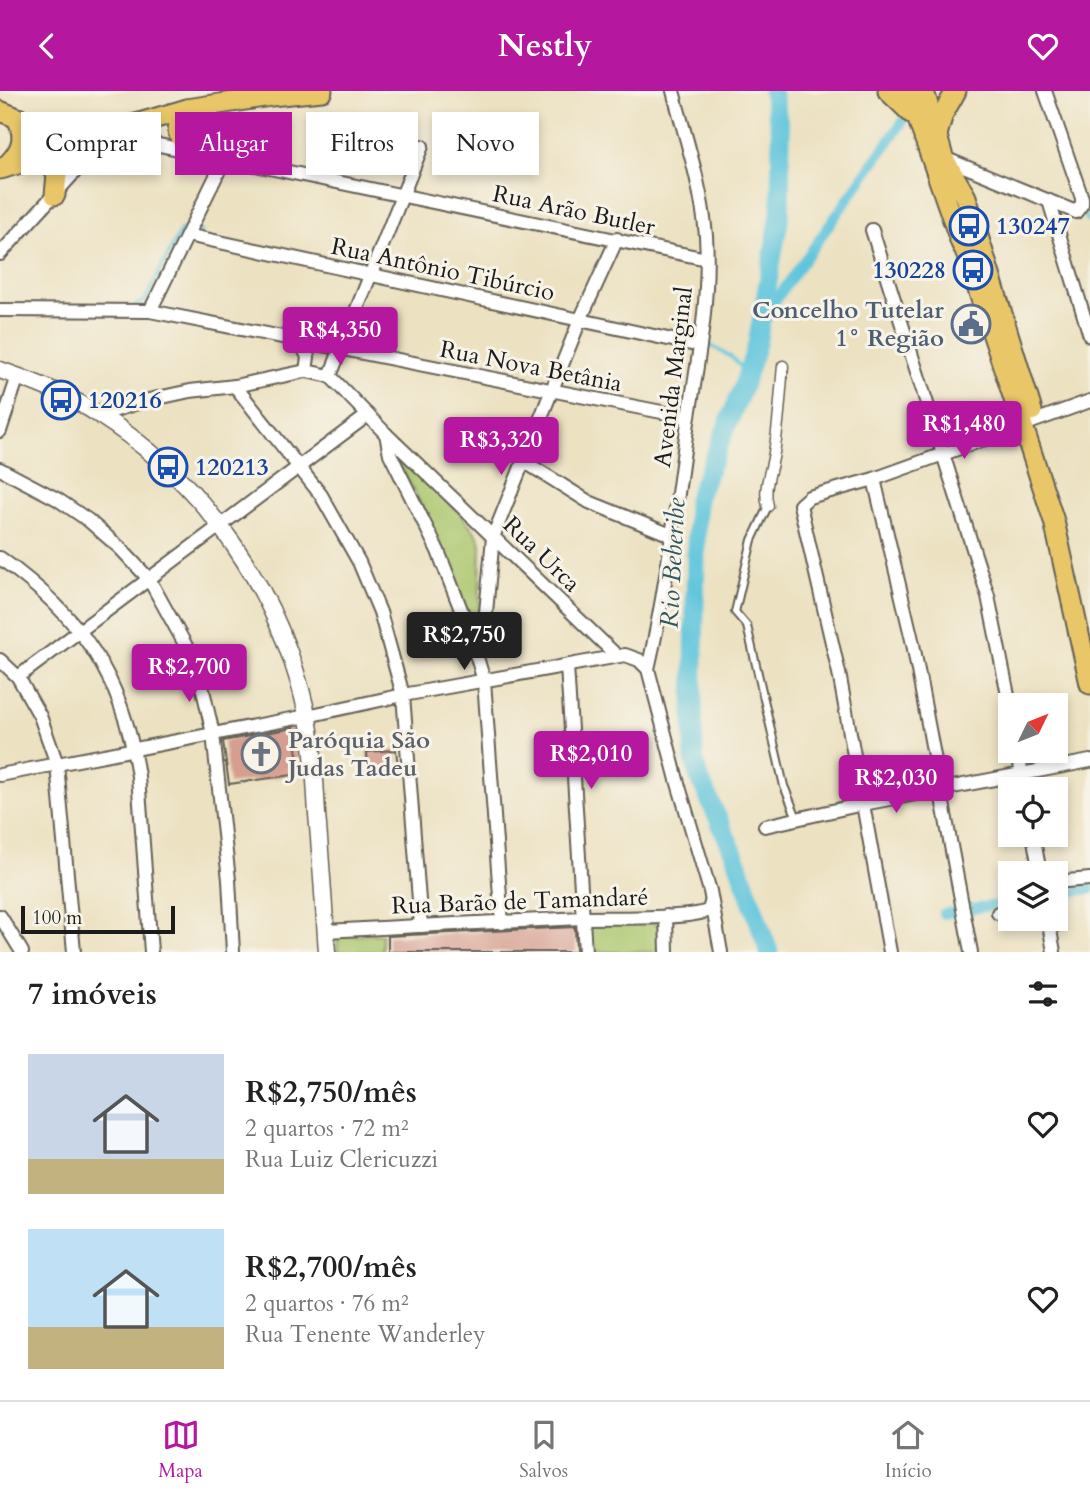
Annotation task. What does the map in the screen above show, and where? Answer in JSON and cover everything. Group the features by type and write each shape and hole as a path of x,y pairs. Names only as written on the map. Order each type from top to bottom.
{"main road":[{"path":"161,117 187,109 321,91"},
{"path":"924,91 926,124 938,162 1010,338 1090,684"},
{"path":"926,124 943,114 954,93"},
{"path":"901,94 926,124"},
{"path":"2,169 15,158 23,144 22,130 9,116"},
{"path":"2,169 21,163"},
{"path":"55,195 57,175"},
{"path":"972,246 1063,519 1090,639"}],"street":[{"name":"Avenida Marginal","path":"648,669 673,539 700,352 707,269 701,195 673,91"},
{"path":"938,162 1049,201 1079,208 1077,180 1045,91"},
{"path":"100,415 144,401 190,391 235,386 306,371 330,376 422,146"},
{"name":"Rua Arão Butler","path":"292,173 702,258"},
{"path":"0,254 73,175"},
{"path":"150,311 217,175"},
{"path":"1049,201 1090,336"},
{"path":"872,230 988,596 1008,693"},
{"name":"Rua Antônio Tibúrcio","path":"189,231 582,316 691,344"},
{"path":"476,655 484,634 493,537 525,462 551,390 617,239"},
{"name":"Rua Nova Betânia","path":"0,310 150,311 681,417"},
{"path":"300,341 307,356 306,371"},
{"path":"768,506 766,482 774,448 783,366"},
{"path":"0,370 59,394 100,415 145,447 187,486 220,525 265,597 283,634 307,716 314,768 327,952"},
{"path":"0,431 18,376"},
{"name":"Rua Urca","path":"330,376 386,434 616,655"},
{"path":"235,386 321,495 359,562 380,612 403,695 421,926"},
{"path":"890,952 839,673 801,517 802,501 874,479 1090,401"},
{"path":"18,677 368,415"},
{"path":"386,434 390,454 438,551 484,681 502,923"},
{"path":"525,462 589,502 666,533"},
{"path":"0,469 27,482 88,520 120,548 149,579 186,646 203,690 213,734 229,880 233,952"},
{"path":"874,479 913,644 971,952"},
{"path":"0,558 38,586 65,612 102,663 117,694 134,748 152,952"},
{"path":"0,775 616,655 633,657 644,663 648,669 710,891 721,952"},
{"path":"0,660 18,677 40,716 57,764 74,952"},
{"path":"566,666 585,952"},
{"path":"765,826 863,804 1090,761"},
{"path":"1020,763 1022,777"},
{"path":"1068,881 1090,879"},
{"name":"Rua Barão de Tamandaré","path":"326,931 702,914 710,908 711,903"},
{"path":"0,916 22,952"},
{"path":"666,916 667,952"},
{"path":"1050,931 1054,952"}],"lane":[{"path":"768,506 748,556 735,613 747,626 784,786 797,818"}],"green space":[{"path":"396,455 446,499 478,536 481,545 477,626 472,625 438,539"},
{"path":"651,922 661,926 662,952 589,952 589,926"},
{"path":"382,934 382,952 337,952 338,936"}],"building":[{"name":"Paróquia São Judas Tadeu","path":"293,728 300,774 229,784 223,741"},
{"path":"396,750 398,767 368,769 367,752"},
{"path":"575,927 576,952 388,952 388,936"}],"waterway":[{"name":"Rio Beberibe","path":"769,952 737,860 698,775 694,758 693,712 697,499 741,392 757,344 780,215 781,133 772,91"},
{"path":"761,321 911,110"},
{"path":"1083,211 1086,220 1090,222"},
{"path":"135,306 145,300 181,230 187,228 201,232"},
{"path":"704,342 731,357 747,373"},
{"path":"1068,893 1090,889"},
{"path":"965,910 998,905"},
{"path":"943,914 954,912"}],"place":[{"name":"130247","path":"969,226"},
{"name":"130228","path":"973,270"},
{"name":"Concelho Tutelar 1° Região","path":"971,324"},
{"name":"120216","path":"61,400"},
{"name":"120213","path":"168,467"},
{"name":"Paróquia São Judas Tadeu","path":"261,754"}]}
